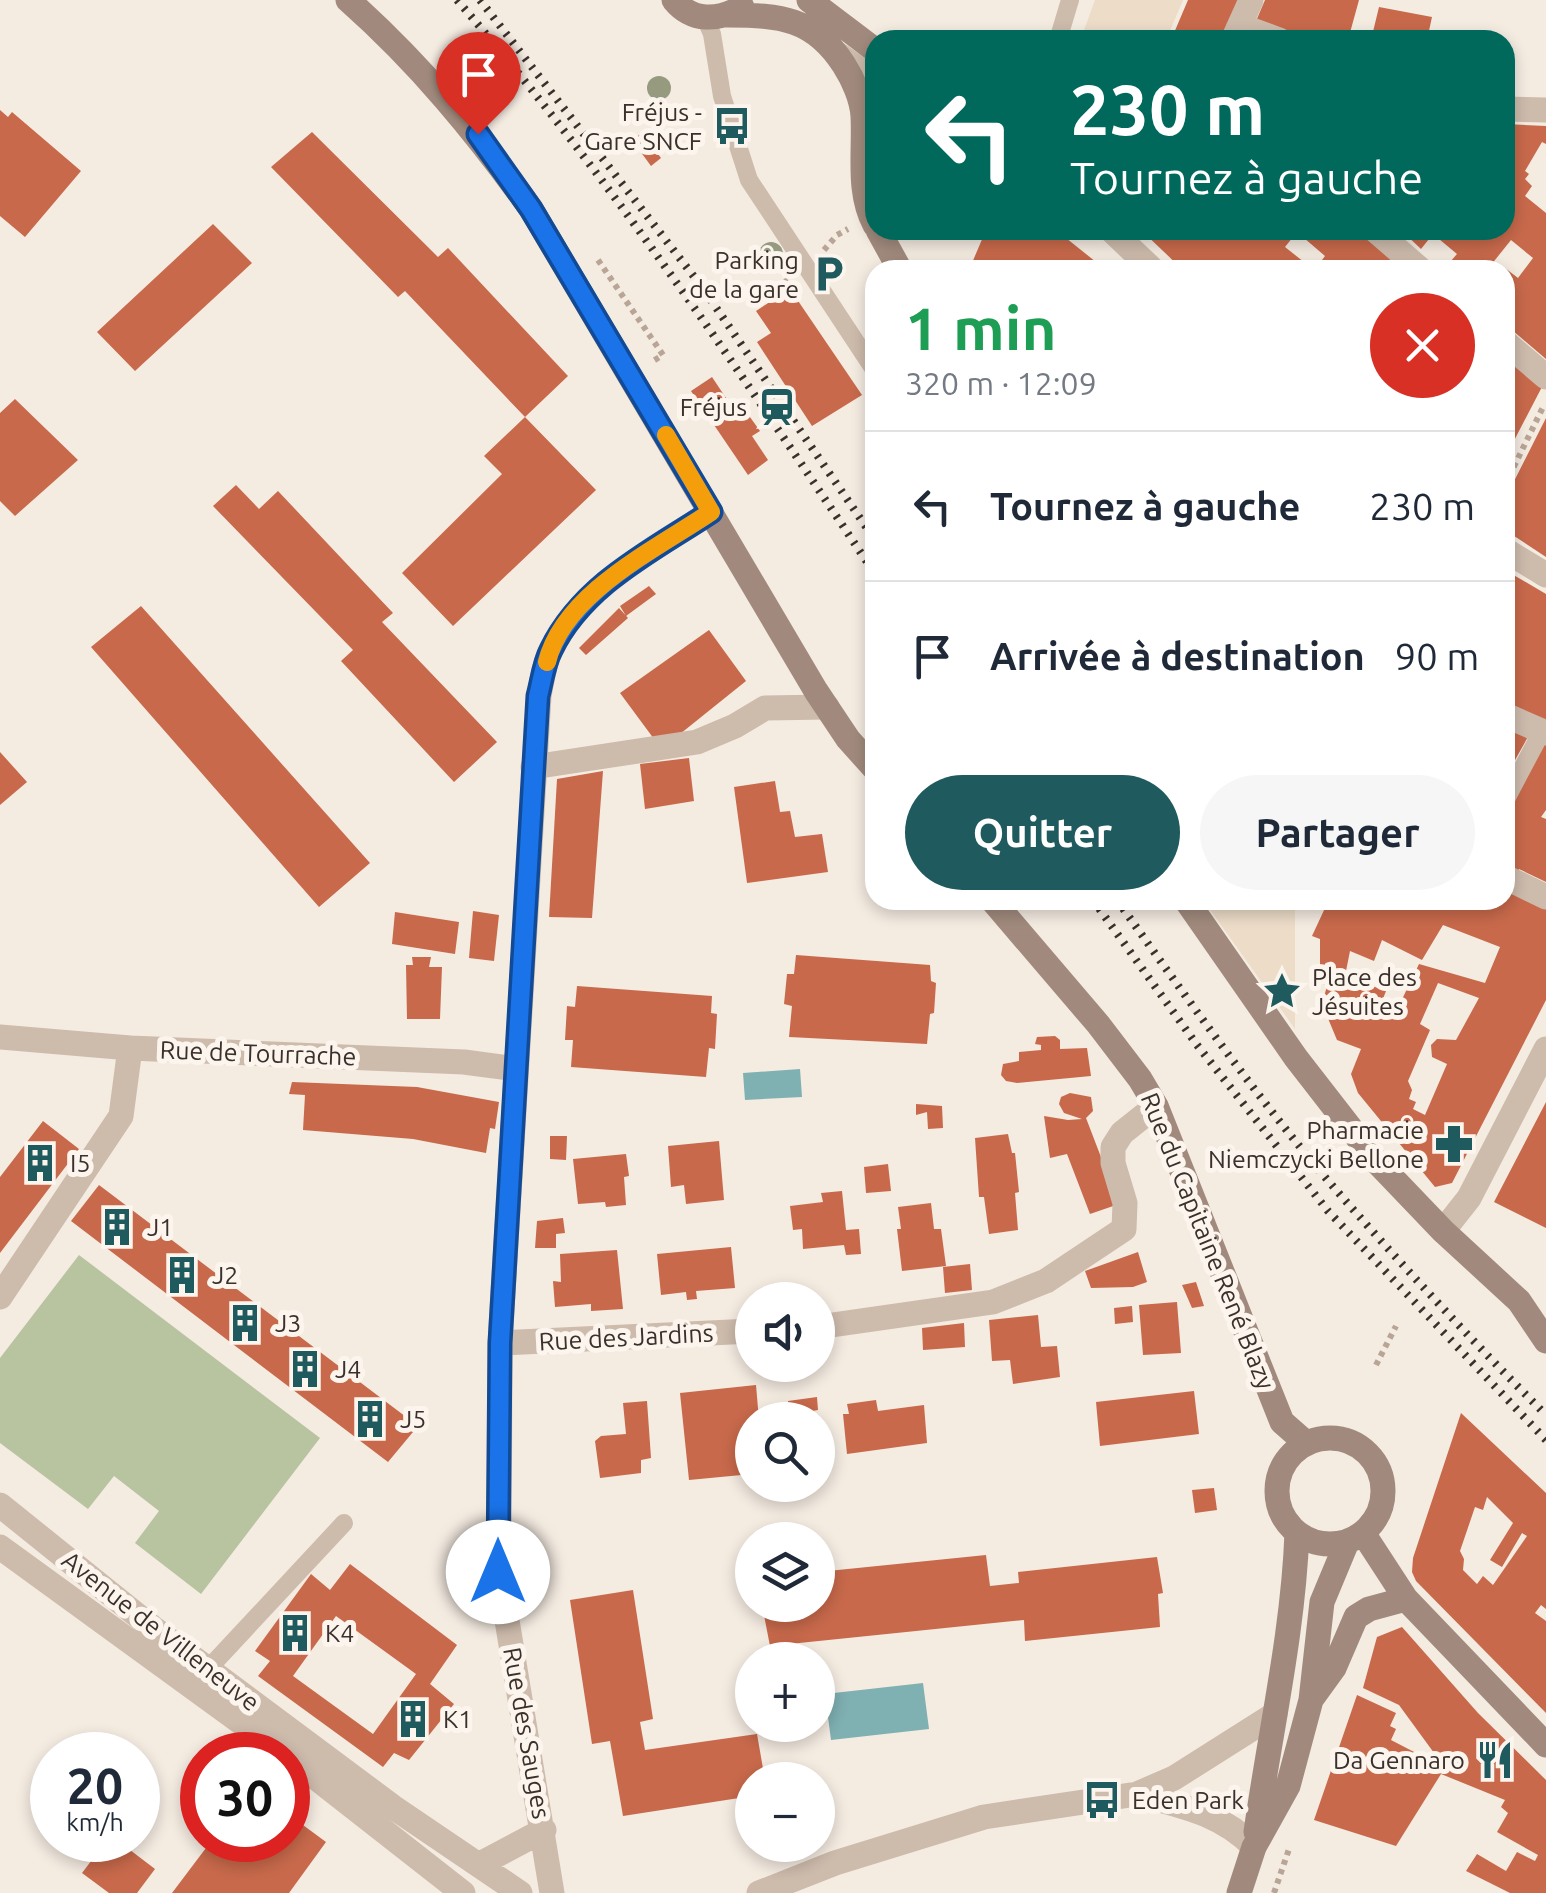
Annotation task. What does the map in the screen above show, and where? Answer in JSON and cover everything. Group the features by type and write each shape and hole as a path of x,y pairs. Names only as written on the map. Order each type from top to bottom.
{"street":[{"path":"348,0 393,40 478,134 520,194 826,708 865,758"},
{"path":"674,0 690,14 727,11 794,20 832,46 850,75 863,110 865,189"},
{"path":"809,0 865,42"},
{"path":"1238,30 1251,0"},
{"path":"1515,109 1546,110"},
{"path":"1122,240 1142,260"},
{"path":"1387,240 1410,260"},
{"path":"1515,351 1546,377"},
{"name":"Rue des Sauges","path":"552,1893 498,1572 500,1343 538,696 549,654 566,624 596,588 711,512"},
{"path":"1515,556 1546,575"},
{"path":"533,768 697,742 736,726 765,708 826,708"},
{"path":"1515,719 1544,732"},
{"path":"1515,882 1546,897"},
{"name":"Rue du Capitaine René Blazy","path":"1001,910 1098,1024 1156,1106 1282,1422 1306,1443"},
{"path":"1193,910 1296,1058 1376,1161 1520,1302 1546,1342"},
{"name":"Rue de Tourrache","path":"0,1037 130,1048 464,1062 516,1069"},
{"path":"0,1297 121,1116 130,1048"},
{"path":"1444,1231 1469,1198 1546,1049"},
{"path":"835,1325 992,1302 1046,1281 1124,1229 1124,1203 1113,1163 1113,1147 1122,1133 1156,1106"},
{"path":"1520,1302 1546,1315"},
{"name":"Rue des Jardins","path":"500,1343 735,1332"},
{"path":"1238,1893 1254,1847 1288,1786 1311,1700 1322,1602 1355,1538 1375,1521 1382,1505 1384,1487 1380,1470 1356,1444 1340,1438 1306,1443 1281,1468 1278,1503 1285,1520 1312,1542 1330,1544 1355,1538"},
{"name":"Avenue de Villeneuve","path":"0,1506 393,1807 520,1893"},
{"path":"1254,1847 1294,1592 1297,1533"},
{"path":"1355,1538 1406,1599 1546,1745"},
{"name":"Avenue de Villeneuve","path":"2,1553 253,1732"},
{"path":"1311,1700 1334,1668 1356,1617 1369,1609 1406,1599"},
{"path":"758,1893 835,1862 984,1817 1137,1794 1174,1778 1275,1714"},
{"name":"Avenue de Villeneuve","path":"310,1774 463,1893"},
{"path":"1137,1794 1207,1812 1240,1832 1254,1847"},
{"path":"480,1864 544,1830"}],"lane":[{"path":"1061,30 1070,0"},
{"path":"727,11 712,34 722,96 749,180 865,356"},
{"path":"832,46 865,69"},
{"path":"1515,783 1544,732"},
{"path":"208,1669 344,1524"}],"path":[{"path":"751,304 809,267"},
{"path":"1515,465 1546,401"},
{"path":"1376,1365 1396,1326"}],"green space":[{"path":"79,1255 320,1438 201,1594 135,1543 159,1511 114,1476 88,1509 0,1443 0,1358"}],"shaded area":[{"path":"1095,0 1183,0 1170,30 1084,30"},
{"name":"Place des Jésuites","path":"1210,910 1295,910 1295,1029"}],"water":[{"path":"800,1069 802,1097 745,1100 743,1073"},
{"path":"923,1683 929,1729 835,1740 835,1693"}],"building":[{"path":"1188,0 1240,0 1228,30 1175,30"},
{"path":"1265,0 1359,0 1351,30 1275,30 1256,21"},
{"path":"1379,7 1432,17 1429,30 1373,30"},
{"path":"0,110 8,117 12,112 81,171 25,237 0,216"},
{"path":"1515,124 1546,126 1546,144 1542,142 1525,171 1529,174 1525,179 1532,186 1525,196 1546,213 1546,359 1515,333 1515,276 1518,278 1533,258 1511,240 1515,240"},
{"path":"312,132 438,257 448,248 568,376 525,417 405,291 398,297 271,167"},
{"path":"642,133 661,158 651,166 632,140"},
{"path":"213,224 252,263 135,371 97,332"},
{"path":"982,240 1068,240 1094,260 973,260"},
{"path":"1152,240 1291,240 1285,247 1301,260 1172,260"},
{"path":"1306,240 1371,240 1394,260 1322,260 1325,256"},
{"path":"1412,240 1428,240 1421,249"},
{"path":"1440,240 1511,240 1495,260 1452,260 1457,254"},
{"path":"790,289 862,395 812,426 757,342 771,333 756,311"},
{"path":"1515,361 1544,383 1515,439"},
{"path":"712,377 730,404 737,399 760,431 752,436 768,460 748,475 691,391"},
{"path":"15,399 78,460 15,516 0,501 0,413"},
{"path":"525,417 596,490 453,626 402,573 502,474 484,456"},
{"path":"1546,418 1546,557 1515,537 1515,479"},
{"path":"236,485 259,509 278,491 393,613 382,622 497,742 454,782 341,661 353,650 213,506"},
{"path":"1515,576 1546,594 1546,724 1515,712"},
{"path":"649,586 656,594 626,616 620,606"},
{"path":"141,606 370,863 319,907 91,647"},
{"path":"619,608 628,618 586,655 579,648"},
{"path":"709,630 746,681 680,734 654,739 620,693"},
{"path":"1515,730 1529,735 1515,760"},
{"path":"1546,742 1546,810 1541,817 1546,819 1546,882 1519,869 1515,876 1515,798"},
{"path":"0,752 27,782 0,805"},
{"path":"689,758 694,801 645,809 640,764"},
{"path":"603,771 592,918 549,917 557,779"},
{"path":"775,781 780,812 790,811 795,837 822,834 828,872 747,883 734,787"},
{"path":"1515,895 1546,907 1546,1000 1452,1183 1435,1187 1358,1093 1351,1074 1361,1049 1337,1040 1322,1004 1327,986 1320,982 1320,939 1312,936 1324,910 1515,910","holes":["1443,925 1500,947 1485,983 1419,964 1394,1016 1379,1009 1386,991 1345,976 1350,951 1374,961 1382,940 1422,960","1438,983 1479,998 1456,1040 1437,1039 1431,1045 1432,1057 1447,1064 1425,1115 1413,1109 1416,1102 1409,1099 1412,1090 1408,1081 1430,1030 1420,1024"]},
{"path":"473,911 499,915 494,961 469,958"},
{"path":"395,912 459,922 455,954 392,944"},
{"path":"796,955 930,965 931,981 936,983 927,1044 789,1037 792,1006 784,1004 787,974 794,974"},
{"path":"412,957 431,957 429,967 442,967 440,1019 407,1019 406,965 413,965"},
{"path":"577,986 712,996 711,1013 717,1014 715,1049 709,1048 706,1077 571,1067 573,1040 565,1040 567,1006 575,1007"},
{"path":"1055,1036 1060,1040 1060,1049 1087,1048 1091,1076 1017,1083 1006,1081 1001,1075 1003,1064 1019,1061 1019,1052 1041,1050 1041,1045 1035,1044 1037,1037"},
{"path":"292,1082 417,1087 499,1102 495,1129 490,1128 486,1153 413,1139 303,1130 305,1095 289,1094"},
{"path":"1070,1093 1091,1097 1093,1111 1086,1118 1119,1204 1090,1214 1067,1154 1050,1158 1044,1116 1082,1119 1064,1113 1059,1104 1061,1097"},
{"path":"1546,1102 1546,1228 1494,1202"},
{"path":"916,1104 942,1106 943,1128 928,1129 927,1112 916,1115"},
{"name":"I5","path":"43,1121 79,1149 0,1253 0,1177"},
{"path":"1008,1134 1015,1153 1018,1230 989,1234 984,1197 979,1197 975,1138"},
{"path":"550,1136 567,1136 566,1160 550,1159"},
{"path":"719,1141 724,1200 686,1204 684,1185 671,1187 668,1146"},
{"path":"626,1154 626,1205 578,1204 573,1159"},
{"path":"888,1164 891,1191 866,1193 864,1167"},
{"path":"99,1185 418,1426 388,1462 71,1221"},
{"path":"842,1191 846,1230 859,1229 861,1254 846,1255 844,1245 803,1249 802,1229 793,1230 790,1206 823,1202 821,1193"},
{"path":"931,1203 934,1229 941,1229 946,1266 902,1271 898,1207"},
{"path":"563,1218 565,1233 556,1234 556,1248 535,1248 537,1221"},
{"path":"731,1247 735,1288 696,1291 697,1299 687,1300 686,1292 661,1295 657,1254"},
{"path":"617,1250 623,1309 591,1311 591,1304 555,1307 553,1281 561,1282 560,1254"},
{"path":"1138,1252 1147,1282 1133,1287 1091,1288 1085,1271"},
{"path":"970,1264 972,1290 945,1293 943,1267"},
{"path":"1196,1282 1204,1306 1192,1308 1182,1285"},
{"path":"1177,1302 1181,1353 1143,1355 1139,1305"},
{"path":"1132,1306 1133,1322 1115,1324 1114,1308"},
{"path":"1038,1315 1041,1347 1057,1346 1060,1377 1013,1384 1010,1360 992,1361 989,1320"},
{"path":"964,1323 965,1347 923,1350 922,1328"},
{"path":"756,1385 757,1402 735,1402 735,1476 689,1480 680,1393"},
{"path":"1194,1391 1199,1434 1100,1446 1096,1402"},
{"path":"817,1397 817,1402 788,1402"},
{"path":"876,1400 878,1411 924,1405 927,1443 847,1454 843,1414 849,1414 847,1404"},
{"path":"647,1401 651,1458 641,1460 641,1473 600,1478 595,1441 601,1436 626,1434 623,1403"},
{"path":"1461,1413 1546,1493 1546,1609 1541,1605 1535,1613 1546,1621 1546,1713 1416,1581 1413,1558","holes":["1487,1497 1513,1523 1490,1560 1502,1567 1522,1533 1527,1536 1493,1585 1483,1576 1477,1584 1463,1570 1460,1551 1475,1507 1483,1510"]},
{"path":"1214,1488 1217,1510 1195,1513 1192,1490"},
{"path":"986,1555 990,1586 1019,1583 1018,1572 1157,1557 1163,1593 1158,1594 1160,1627 1025,1641 1024,1620 809,1642 769,1642 765,1622 835,1622 835,1570"},
{"path":"350,1564 457,1645 430,1684 454,1704 409,1760 394,1753 383,1767 258,1676 270,1661 255,1651 311,1574 330,1590","holes":["336,1616 416,1674 373,1734 293,1676"]},
{"path":"633,1590 653,1719 640,1722 645,1750 735,1737 735,1742 758,1742 762,1762 735,1762 735,1799 623,1816 610,1741 592,1744 570,1600"},
{"path":"1402,1627 1478,1713 1546,1780 1546,1893 1510,1893 1466,1871 1477,1854 1506,1871 1517,1852 1535,1861 1538,1855 1497,1832 1508,1813 1501,1807 1505,1800 1441,1774 1396,1846 1314,1820 1357,1695 1396,1713 1390,1726 1396,1729 1391,1740 1445,1768 1399,1705 1363,1688 1377,1637"},
{"path":"310,1830 326,1842 289,1893 172,1893 195,1862 310,1862"},
{"path":"90,1862 146,1862 155,1869 137,1893 109,1893 82,1873"}],"railway":[{"path":"457,0 623,209 865,559"},
{"path":"480,0 702,287 865,525"},
{"path":"1100,910 1197,1045 1328,1211 1546,1440"},
{"path":"1124,910 1226,1052 1343,1198 1546,1415"}],"slow traffic":[{"path":"547,662 566,624 596,588 711,512 666,435"}],"place":[{"name":"Fréjus - Gare SNCF","path":"732,126"},
{"name":"Parking de la gare","path":"829,274"},
{"name":"Fréjus","path":"777,407"},
{"name":"Place des Jésuites","path":"1282,991"},
{"name":"Pharmacie Niemczycki Bellone","path":"1454,1144"},
{"name":"I5","path":"40,1163"},
{"name":"J1","path":"117,1227"},
{"name":"J2","path":"182,1275"},
{"name":"J3","path":"245,1323"},
{"name":"J4","path":"305,1369"},
{"name":"J5","path":"370,1419"},
{"name":"K4","path":"295,1633"},
{"name":"K1","path":"413,1719"},
{"name":"Da Gennaro","path":"1495,1760"},
{"name":"Eden Park","path":"1102,1800"}],"route":[{"path":"478,134 531,209 711,512 596,588 566,624 549,654 538,696 500,1343 498,1572"}]}
